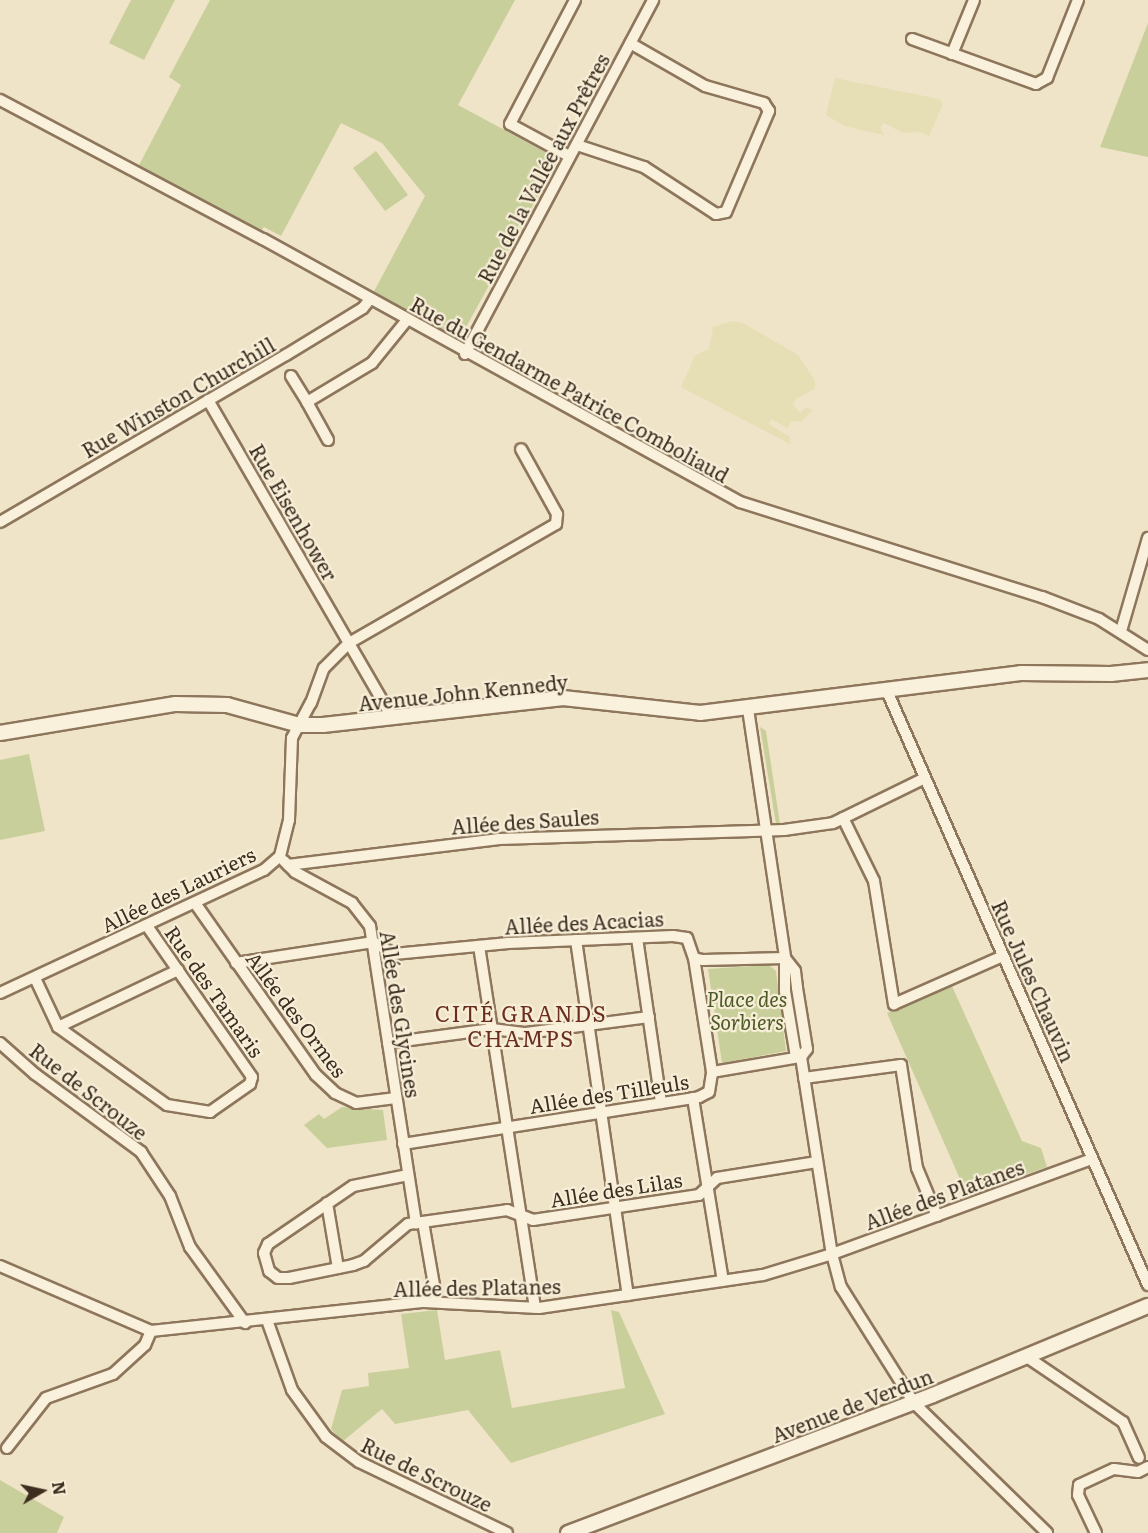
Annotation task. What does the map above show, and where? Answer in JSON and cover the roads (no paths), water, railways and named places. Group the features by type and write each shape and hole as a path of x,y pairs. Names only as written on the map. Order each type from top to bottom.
{"main road":[{"name":"Avenue John Kennedy","path":"0,733 176,704 227,705 299,724 392,718 563,698 671,712 748,709 1021,673 1111,674 1148,670"},
{"name":"Avenue de Verdun","path":"568,1533 914,1403 1148,1306"}],"street":[{"path":"569,156 510,124 574,0"},
{"name":"Rue de la Vallée aux Prêtres","path":"465,354 653,0"},
{"path":"952,54 974,0"},
{"path":"912,39 1030,84 1041,83 1078,0"},
{"path":"577,145 644,167 716,214 726,212 769,111 765,103 705,86 630,43"},
{"name":"Rue du Gendarme Patrice Comboliaud","path":"0,100 740,502 1041,597 1100,618 1148,650"},
{"name":"Rue Winston Churchill","path":"0,522 363,308 370,299"},
{"path":"307,402 372,363 407,320"},
{"path":"291,376 328,440"},
{"name":"Rue Eisenhower","path":"208,400 392,718"},
{"path":"299,724 324,668 349,643 556,524 557,514 521,449"},
{"path":"1121,631 1148,538"},
{"name":"Rue Jules Chauvin","path":"887,691 1148,1285"},
{"path":"748,709 785,958 795,972 807,1049 801,1058 832,1254 841,1287 914,1403 1047,1533"},
{"name":"Allée des Lauriers","path":"0,993 284,860 289,820 292,738 299,724"},
{"name":"Allée des Saules","path":"284,860 499,839 766,831 833,823 925,778"},
{"path":"843,818 874,881 894,1004 1003,956"},
{"name":"Allée des Glycines","path":"284,860 352,903 365,916 373,942 408,1175 437,1302"},
{"name":"Allée des Ormes","path":"195,903 316,1075 335,1093 356,1103 396,1098"},
{"name":"Rue des Tamaris","path":"34,978 58,1028 167,1105 210,1112 250,1084 252,1077 147,926"},
{"path":"637,938 662,1103"},
{"name":"Allée des Acacias","path":"373,942 394,954 576,940 687,938 694,958"},
{"path":"576,940 628,1295"},
{"path":"236,963 373,942"},
{"path":"479,946 535,1308"},
{"path":"712,1072 694,958 785,958"},
{"path":"58,1028 178,970"},
{"path":"388,1043 492,1029 526,1033 649,1017"},
{"name":"Rue de Scrouze","path":"0,1043 35,1074 141,1152 170,1196 190,1247 245,1323"},
{"name":"Allée des Tilleuls","path":"403,1144 693,1098 709,1092 712,1072 801,1058"},
{"path":"804,1078 901,1065 917,1168 937,1216"},
{"path":"693,1098 723,1281"},
{"name":"Allée des Platanes","path":"0,1266 151,1331 437,1302 535,1308 763,1275 832,1254 1092,1159"},
{"name":"Allée des Lilas","path":"419,1223 507,1210 533,1220 616,1208 699,1195 717,1178 817,1162"},
{"path":"408,1175 355,1185 268,1244 265,1262 279,1278 338,1268 364,1261 399,1229 419,1223"},
{"path":"327,1203 338,1268"},
{"name":"Rue de Scrouze","path":"267,1320 292,1390 326,1437 359,1462 507,1533"},
{"path":"8,1448 46,1398 113,1374 145,1345 151,1331"},
{"path":"1027,1357 1123,1422 1140,1458"},
{"path":"1096,1533 1078,1495 1079,1485 1114,1469 1138,1472 1148,1467"}],"district":[{"name":"CITÉ GRANDS CHAMPS","path":"521,1024"}],"park label":[{"name":"Place des Sorbiers","path":"747,1010"}]}
